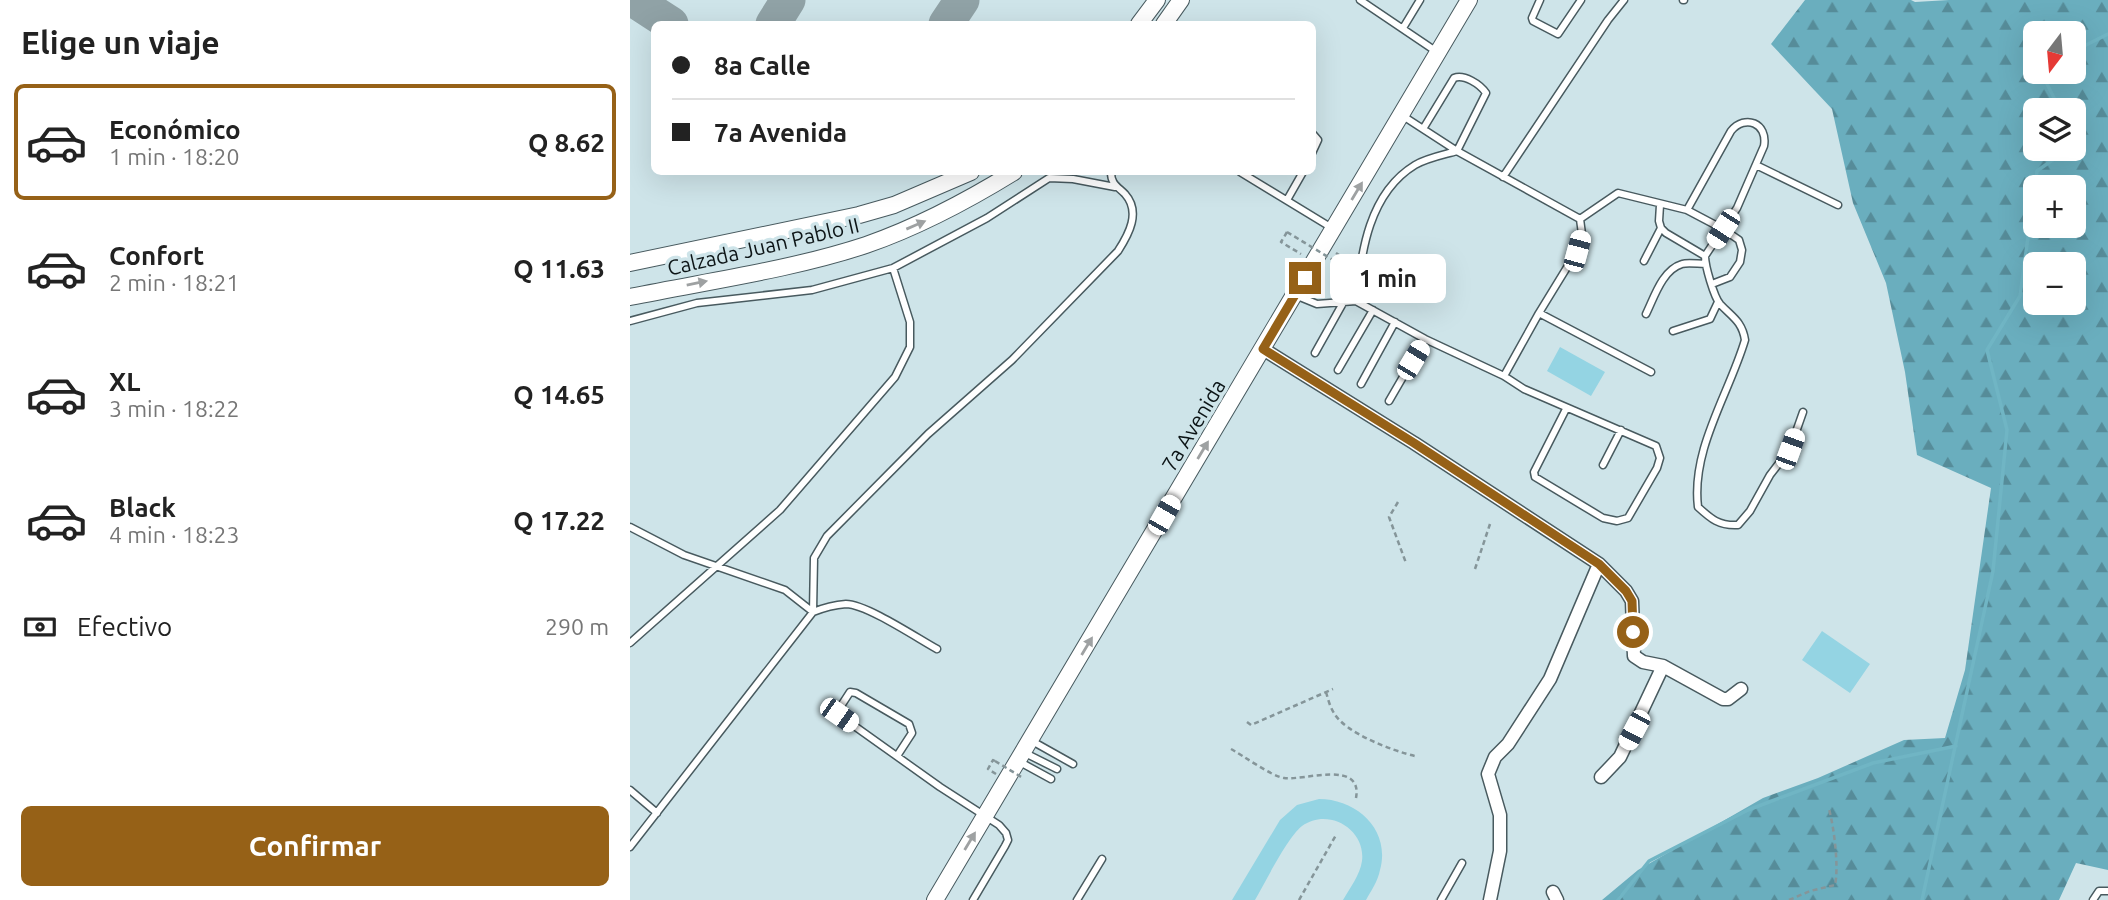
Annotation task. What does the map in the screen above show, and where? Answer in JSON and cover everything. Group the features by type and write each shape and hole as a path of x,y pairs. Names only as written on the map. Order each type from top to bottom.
{"main road":[{"path":"1141,21 1157,0"},
{"path":"1166,21 1181,0"},
{"name":"7a Avenida","path":"935,900 1469,2"},
{"name":"Calzada Juan Pablo II","path":"630,263 859,215 894,205 964,175"},
{"name":"Calzada Juan Pablo II","path":"630,297 786,266 865,245 935,217 1009,175"}],"street":[{"path":"1263,349 1414,443 1599,564 1626,591 1632,601 1634,656 1643,662 1663,666 1723,699 1728,699 1741,690"},
{"path":"1490,900 1500,851 1500,815 1488,774 1495,757 1508,744 1550,679 1599,564"},
{"path":"1601,777 1620,757 1663,666"}],"lane":[{"path":"1360,0 1439,53"},
{"path":"1403,28 1420,0"},
{"path":"1540,0 1532,15 1533,21 1558,34 1581,0"},
{"path":"1503,177 1623,0"},
{"path":"1356,301 1360,263 1368,231 1389,186 1416,165 1457,151 1485,99 1484,89 1463,76 1454,78 1423,129"},
{"path":"1402,115 1457,151 1580,219"},
{"path":"1646,314 1660,285 1671,271 1682,264 1705,260 1737,208 1756,165 1766,135 1762,128 1746,121 1737,123 1688,210"},
{"path":"1756,165 1838,205"},
{"path":"1112,175 1115,187"},
{"path":"1245,175 1334,230"},
{"path":"1287,200 1301,175"},
{"path":"630,320 697,303 812,289 893,268 987,218 1049,178 1115,187 1125,195 1132,208 1133,219 1130,233 1118,251 1012,360 928,434 827,536 814,558 813,612"},
{"path":"1580,219 1618,192 1660,205 1688,210 1739,240 1742,250 1740,262 1730,277 1713,284"},
{"path":"1644,261 1661,228 1660,205"},
{"path":"1504,376 1577,251 1581,234 1580,219"},
{"path":"1661,228 1705,260 1718,302 1743,326 1745,340 1712,425 1695,486 1698,507 1714,521 1738,525 1790,449 1803,412"},
{"path":"630,643 780,510 895,377 910,347 910,323 893,268"},
{"path":"1295,295 1317,304 1356,301 1425,339 1566,409 1656,446 1660,458 1657,468 1628,518 1617,521 1603,518 1535,477 1534,472 1566,409"},
{"path":"1673,331 1710,319 1718,302"},
{"path":"1315,353 1343,303"},
{"path":"1338,370 1373,310"},
{"path":"1539,313 1651,372"},
{"path":"1362,384 1395,322"},
{"path":"1389,401 1425,339"},
{"path":"1603,464 1621,430"},
{"path":"630,527 684,555 785,590 813,612"},
{"path":"630,847 813,612 828,606 849,604 866,610 937,649"},
{"path":"897,755 912,733 909,724 850,692 839,709 839,715 940,788 999,825 1006,833 1008,840 972,900"},
{"path":"1024,751 1073,764"},
{"path":"1024,751 1057,769"},
{"path":"1024,751 1051,779"},
{"path":"630,790 657,813"},
{"path":"1077,900 1102,859"},
{"path":"1441,900 1462,863"},
{"path":"2094,900 2099,891 2108,891"}],"path":[{"path":"1315,262 1281,242 1287,232 1338,263 1342,257"},
{"path":"1398,502 1389,517 1406,563"},
{"path":"1475,569 1490,524"},
{"path":"1247,722 1251,724 1334,689"},
{"path":"1326,692 1334,715 1367,740 1415,756"},
{"path":"1231,749 1283,778 1345,776 1354,782 1356,799"},
{"path":"988,769 995,761 1023,778"},
{"path":"1789,900 1835,885 1838,875 1835,829 1829,809"},
{"path":"1298,900 1336,835"}],"shaded area":[{"path":"1560,347 1605,372 1591,396 1547,371"},
{"path":"1822,631 1870,664 1850,693 1802,660"},
{"path":"1319,799 1346,804 1358,811 1376,830 1382,855 1380,870 1366,900 1343,900 1361,866 1362,850 1358,839 1343,824 1323,819 1312,821 1296,832 1255,900 1232,900 1280,820 1297,805"}],"green space":[{"path":"1805,0 2108,0 2108,870 2076,863 2059,900 1602,900 1638,870 1763,798 1818,778 1904,740 1945,738 1965,670 1991,488 1917,455 1905,372 1886,283 1853,203 1832,109 1771,44"}],"waterway":[{"path":"2086,45 2108,34"},
{"path":"2047,84 2054,98"},
{"path":"1922,900 1993,571 2007,430 1987,350 2020,296 2037,171 2051,161"},
{"path":"1618,900 1649,861 1748,810 1873,763 1956,746"}],"taxiway":[{"path":"634,0 666,21"},
{"path":"775,21 788,0"},
{"path":"948,21 962,0"}],"route":[{"path":"1305,278 1263,349 1414,443 1599,564 1626,591 1632,601 1633,632"}]}
